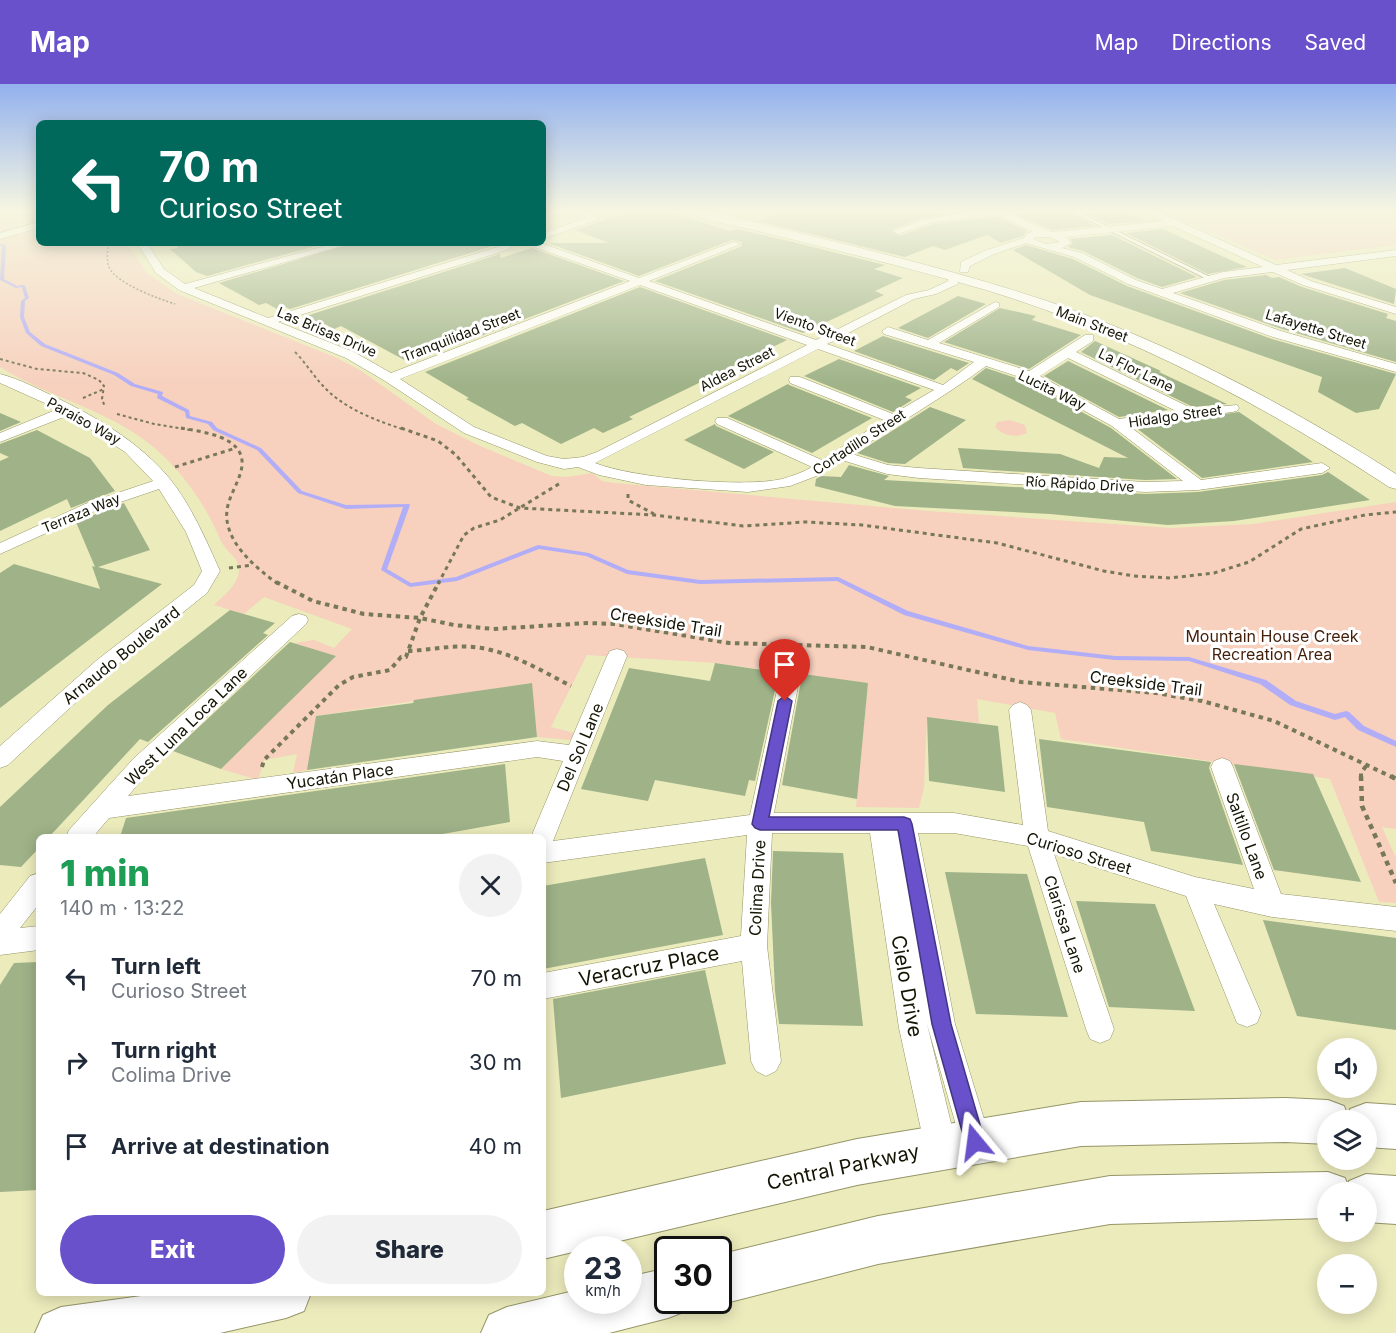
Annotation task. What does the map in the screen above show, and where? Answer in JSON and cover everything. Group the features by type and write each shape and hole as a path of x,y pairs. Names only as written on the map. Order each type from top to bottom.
{"main road":[{"name":"Central Parkway","path":"546,1234 857,1162 1081,1124 1286,1120 1317,1121"},
{"path":"1377,1126 1396,1127"},
{"path":"732,1276 878,1240 1110,1200 1317,1195"},
{"path":"1377,1199 1396,1200"},
{"path":"61,1333 182,1316 272,1296"},
{"path":"507,1333 654,1296"}],"street":[{"name":"Las Brisas Drive","path":"159,269 183,288 350,355 390,378 469,430 542,459 578,463"},
{"path":"183,288 251,269"},
{"path":"267,322 435,269"},
{"name":"Viento Street","path":"608,269 945,390"},
{"name":"Tranquilidad Street","path":"390,378 674,269"},
{"name":"Main Street","path":"943,269 959,273 1090,322 1205,372 1272,407 1396,483"},
{"name":"Main Street","path":"945,269 1107,315 1177,344 1274,392"},
{"name":"Aldea Street","path":"578,463 603,454 910,297 954,282 961,269"},
{"name":"Aldea Street","path":"959,273 974,269"},
{"name":"Lafayette Street","path":"1107,269 1161,293 1302,342 1396,368"},
{"path":"1161,293 1209,278 1267,269"},
{"path":"1279,269 1334,293 1396,311"},
{"path":"929,344 995,305"},
{"name":"Lucita Way","path":"888,331 1031,376 1118,423 1198,485"},
{"path":"1031,376 1089,338"},
{"name":"La Flor Lane","path":"1068,353 1190,414"},
{"name":"Cortadillo Street","path":"578,463 604,472 646,480 765,486 803,477 921,402 945,390 984,362"},
{"name":"Paraíso Way","path":"0,378 69,410 108,431 133,449 160,477 195,531 211,571"},
{"path":"795,380 894,419"},
{"name":"Hidalgo Street","path":"1118,423 1232,408"},
{"path":"0,438 69,410"},
{"path":"722,421 823,466"},
{"name":"Río Rápido Drive","path":"838,456 887,469 919,473 1114,486 1198,485 1322,468"},
{"path":"1379,472 1396,471"},
{"name":"Terraza Way","path":"0,549 160,477"},
{"name":"Arnaudo Boulevard","path":"0,759 104,665 201,589 211,571"},
{"name":"West Luna Loca Lane","path":"81,834 142,764 299,620"},
{"name":"Del Sol Lane","path":"544,834 617,656"},
{"name":"Colima Drive","path":"766,1061 754,946 760,824 789,681"},
{"name":"Clarissa Lane","path":"1020,710 1037,838 1100,1029"},
{"name":"Yucatán Place","path":"103,809 537,748 576,755"},
{"name":"Saltillo Lane","path":"1222,766 1272,905"},
{"name":"Cielo Drive","path":"892,823 913,1028 958,1145"},
{"name":"Curioso Street","path":"546,853 760,824 954,824 1037,838 1195,888 1272,905 1396,920"},
{"path":"0,934 36,888"},
{"path":"1195,888 1247,1013"},
{"path":"0,944 36,938"},
{"name":"Veracruz Place","path":"546,985 754,946"}],"lane":[{"path":"1191,269 1209,278"}],"path":[{"path":"0,359 39,369 83,374 98,379 104,386 103,403 108,410"},
{"path":"113,413 130,419 218,436 228,440 236,448 160,477"},
{"name":"Creekside Trail","path":"236,448 242,465 227,511 229,527 236,542 252,565 278,584 313,601 364,614 420,618 454,625 493,629 588,623 615,624 729,643 867,647 1022,682 1156,693 1202,701 1274,721 1396,779"},
{"path":"628,477 628,500 654,514"},
{"path":"264,760 339,685 353,677 390,670 401,657 406,657 420,618 456,546 464,535 474,528 500,520 520,508"},
{"path":"408,651 459,647 488,649 507,655 571,686"},
{"path":"1366,766 1361,772 1362,806 1396,883"}],"green space":[{"name":"Mountain House Creek Recreation Area","path":"0,269 145,269 177,294 335,357 360,370 436,424 480,446 552,476 567,477 592,473 602,481 615,483 928,511 1171,528 1253,524 1396,502 1396,829 1382,827 1396,858 1396,903 1379,902 1330,779 1061,739 1055,713 977,699 979,723 927,717 924,787 919,808 856,807 868,683 715,663 587,655 551,727 574,733 571,740 537,737 531,683 316,716 307,770 293,773 297,754 264,760 258,780 221,769 332,657 294,643 314,640 334,648 352,629 264,597 244,614 214,605 235,583 238,577 238,563 223,544 195,493 172,464 131,431 0,367"},
{"path":"1010,420 1025,425 1027,433 1010,435 995,427 997,422"}],"building":[{"path":"193,269 231,269 207,276"},
{"path":"265,269 418,269 290,309 285,307 277,309 266,303 259,305 219,283"},
{"path":"452,269 591,269 624,281 410,363 341,326 334,329 323,323 317,325 303,317"},
{"path":"620,269 656,269 639,276"},
{"path":"684,269 875,269 903,278 875,291 884,295 803,333 655,281"},
{"path":"1046,269 1094,269 1127,286 1272,339 1396,374 1379,409 1356,413 1318,392 1322,377 1090,295"},
{"path":"1120,269 1181,269 1197,277 1162,287"},
{"path":"1199,269 1234,269 1208,274"},
{"path":"1348,269 1396,289 1394,304 1301,274"},
{"path":"1266,275 1272,278 1279,277 1302,287 1388,314 1386,318 1396,321 1396,362 1282,329 1180,293 1224,280"},
{"path":"640,287 787,340 629,417 633,419 603,433 594,428 561,444 522,423 515,426 466,399 469,398 425,372"},
{"path":"958,296 986,304 928,338 898,328"},
{"path":"1000,308 1036,316 1032,320 1081,335 1029,369 944,342"},
{"path":"883,336 969,363 957,371 951,368 934,380 854,351"},
{"path":"1095,341 1227,404 1193,407 1081,352"},
{"path":"839,359 921,388 905,397 912,400 893,412 804,376"},
{"path":"1068,361 1168,410 1119,417 1044,376"},
{"path":"986,368 1025,381 1111,428 1177,479 1145,480 963,468 958,448 1060,454 1099,468 1104,457 1128,458 972,379"},
{"path":"788,384 872,418 812,453 728,416"},
{"path":"930,407 966,420 905,464 888,463 857,453"},
{"path":"1239,412 1313,462 1202,478 1135,427"},
{"path":"0,413 21,422 0,431"},
{"path":"715,424 774,452 744,469 684,440"},
{"path":"37,430 90,458 115,491 71,508 67,499 0,531 0,461 9,457 0,453 0,444"},
{"path":"849,465 889,476 884,480 1145,494 1198,492 1322,475 1328,472 1370,500 1234,521 1168,525 1050,514 895,506 815,486 816,479 821,476 841,477"},
{"path":"124,503 150,550 98,567 162,584 0,708 0,573 14,564 100,589 92,566 95,567 76,522"},
{"path":"230,610 275,623 263,633 268,635 148,742 140,739 52,834 36,834 36,851 21,867 0,865 0,807 108,705"},
{"path":"290,642 336,656 221,769 173,751"},
{"path":"715,663 783,673 777,681 755,781 749,780 745,796 655,780 648,801 581,789 629,668 710,681"},
{"path":"803,674 868,683 857,799 782,785 801,681 799,676 803,677"},
{"path":"532,683 537,737 307,770 316,716"},
{"path":"927,717 998,726 1005,792 929,781"},
{"path":"1039,739 1211,762 1209,768 1243,865 1151,851 1144,822 1047,807"},
{"path":"505,764 510,822 443,834 121,834 126,818"},
{"path":"1234,764 1313,774 1361,882 1274,870"},
{"path":"773,851 843,853 863,1026 779,1024 775,991 771,903"},
{"path":"705,858 723,935 546,968 546,885"},
{"path":"945,872 1027,874 1068,1017 976,1014"},
{"path":"1076,901 1155,904 1195,1011 1109,1007"},
{"path":"1263,920 1396,938 1396,1030 1297,1016"},
{"path":"36,962 36,1190 0,1192 0,985 14,963"},
{"path":"705,970 726,1064 561,1098 553,999"}],"waterway":[{"path":"3,269 2,280 17,287 23,286 27,298 23,301 22,317 28,333 43,345 116,374 133,385 161,393 159,397 187,411 188,417 210,423 215,429 259,449 300,492 346,507 407,505 384,570 410,585 457,579 538,547 587,554 627,572 700,582 838,579 906,613 1028,648 1115,658 1189,659 1263,682 1293,703 1335,717 1346,714 1361,728 1396,744"}],"route":[{"path":"785,701 760,824 904,824 941,1024 975,1142"}]}
